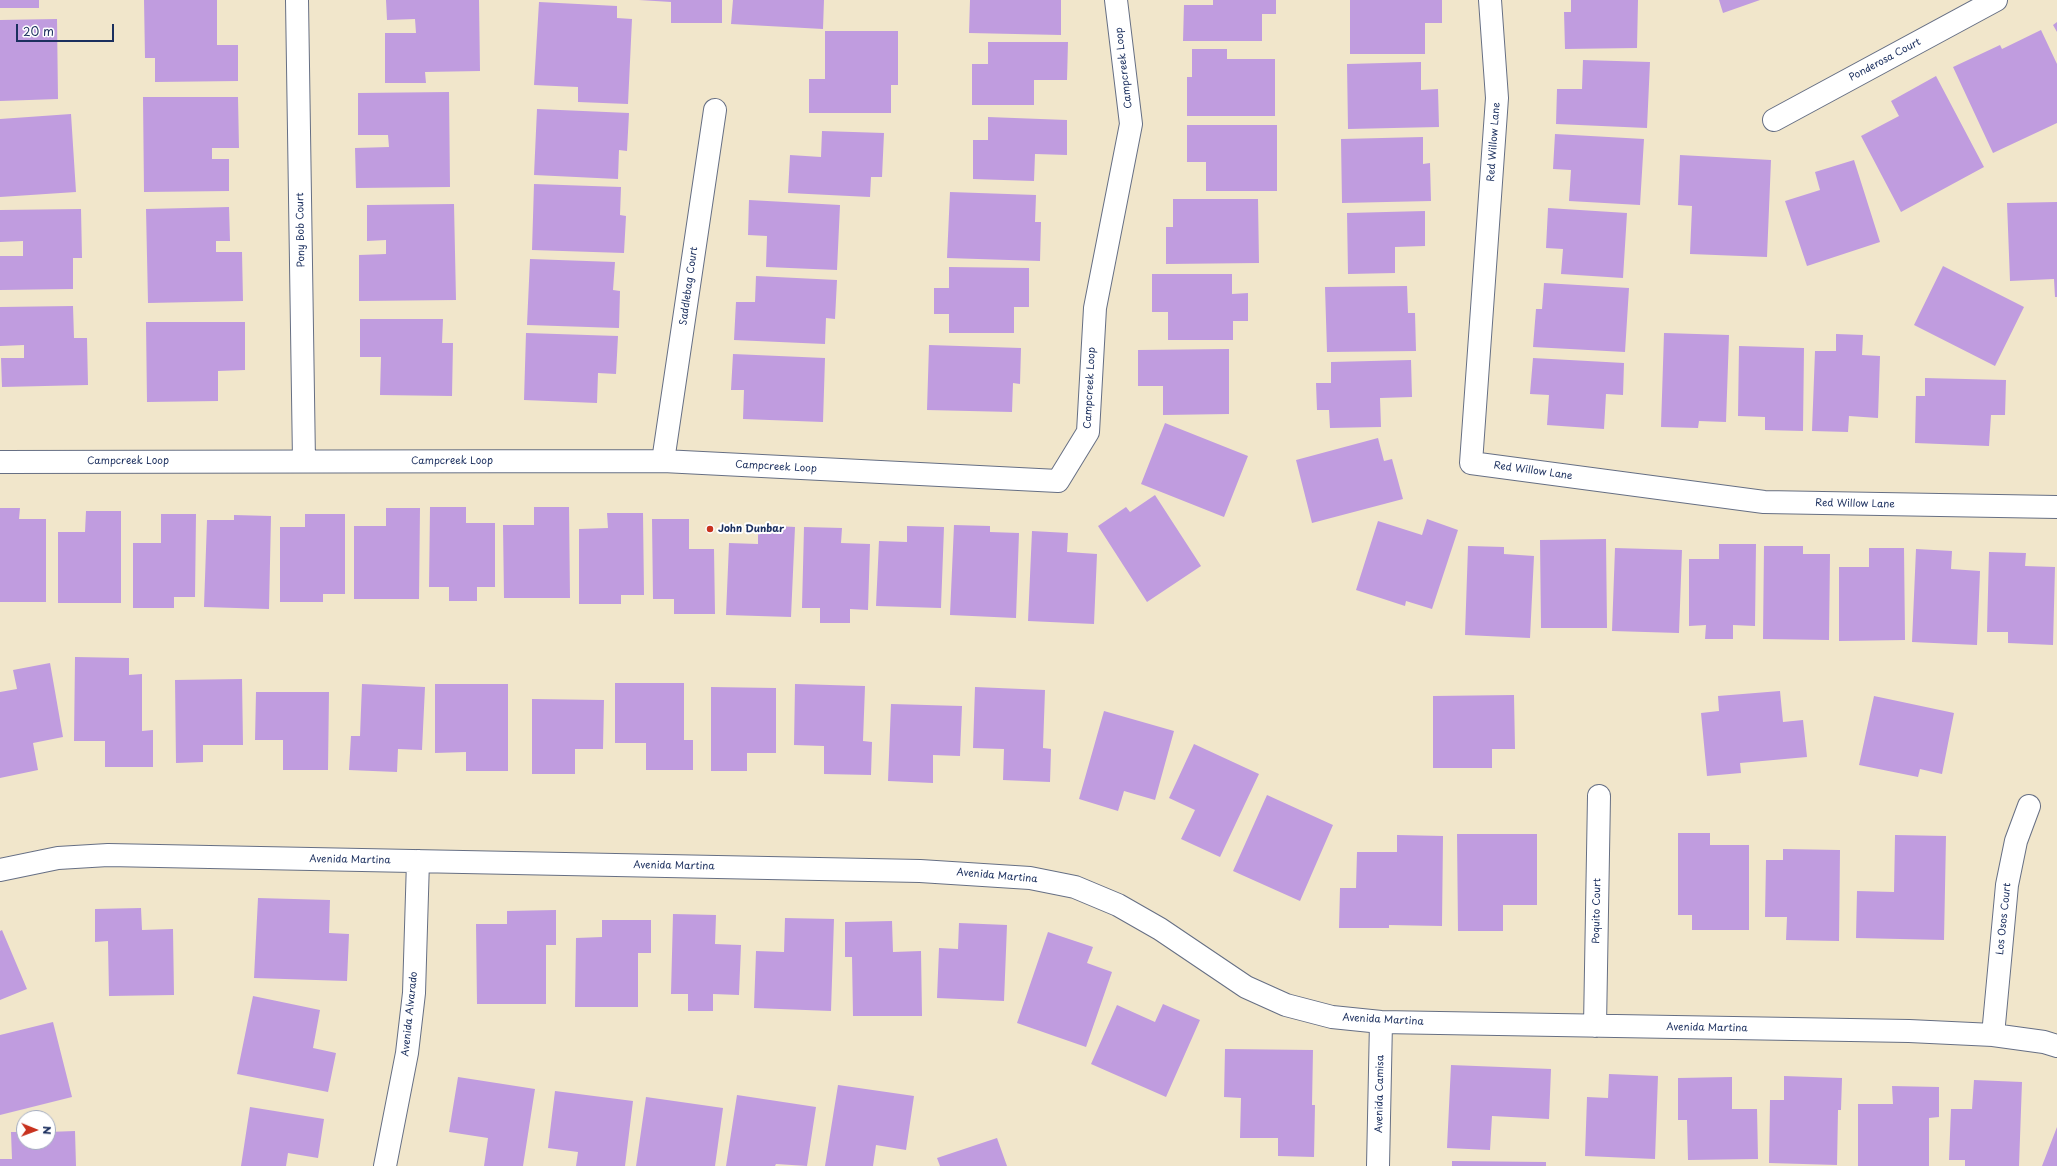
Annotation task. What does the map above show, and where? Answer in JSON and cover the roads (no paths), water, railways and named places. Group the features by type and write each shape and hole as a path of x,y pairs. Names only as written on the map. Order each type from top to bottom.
{"street":[{"name":"Pony Bob Court","path":"297,0 304,461"},
{"name":"Campcreek Loop","path":"0,462 663,461 1058,481 1088,432 1094,308 1131,124 1116,0"},
{"name":"Red Willow Lane","path":"1490,0 1497,98 1471,463 1764,502 2057,507"},
{"name":"Ponderosa Court","path":"1774,120 1996,0"},
{"name":"Saddlebag Court","path":"663,461 715,110"},
{"name":"Poquito Court","path":"1595,1026 1599,796"},
{"name":"Los Osos Court","path":"1993,1035 2007,885 2016,841 2029,806"},
{"name":"Avenida Martina","path":"0,870 58,858 108,855 920,871 1030,878 1075,887 1118,905 1160,929 1246,986 1286,1005 1332,1017 1381,1022 1901,1031 1993,1035 2044,1042 2057,1046"},
{"name":"Avenida Alvarado","path":"385,1166 406,1053 414,993 418,861"},
{"name":"Avenida Camisa","path":"1378,1166 1381,1022"}],"place":[{"name":"John Dunbar","path":"710,529"}]}
